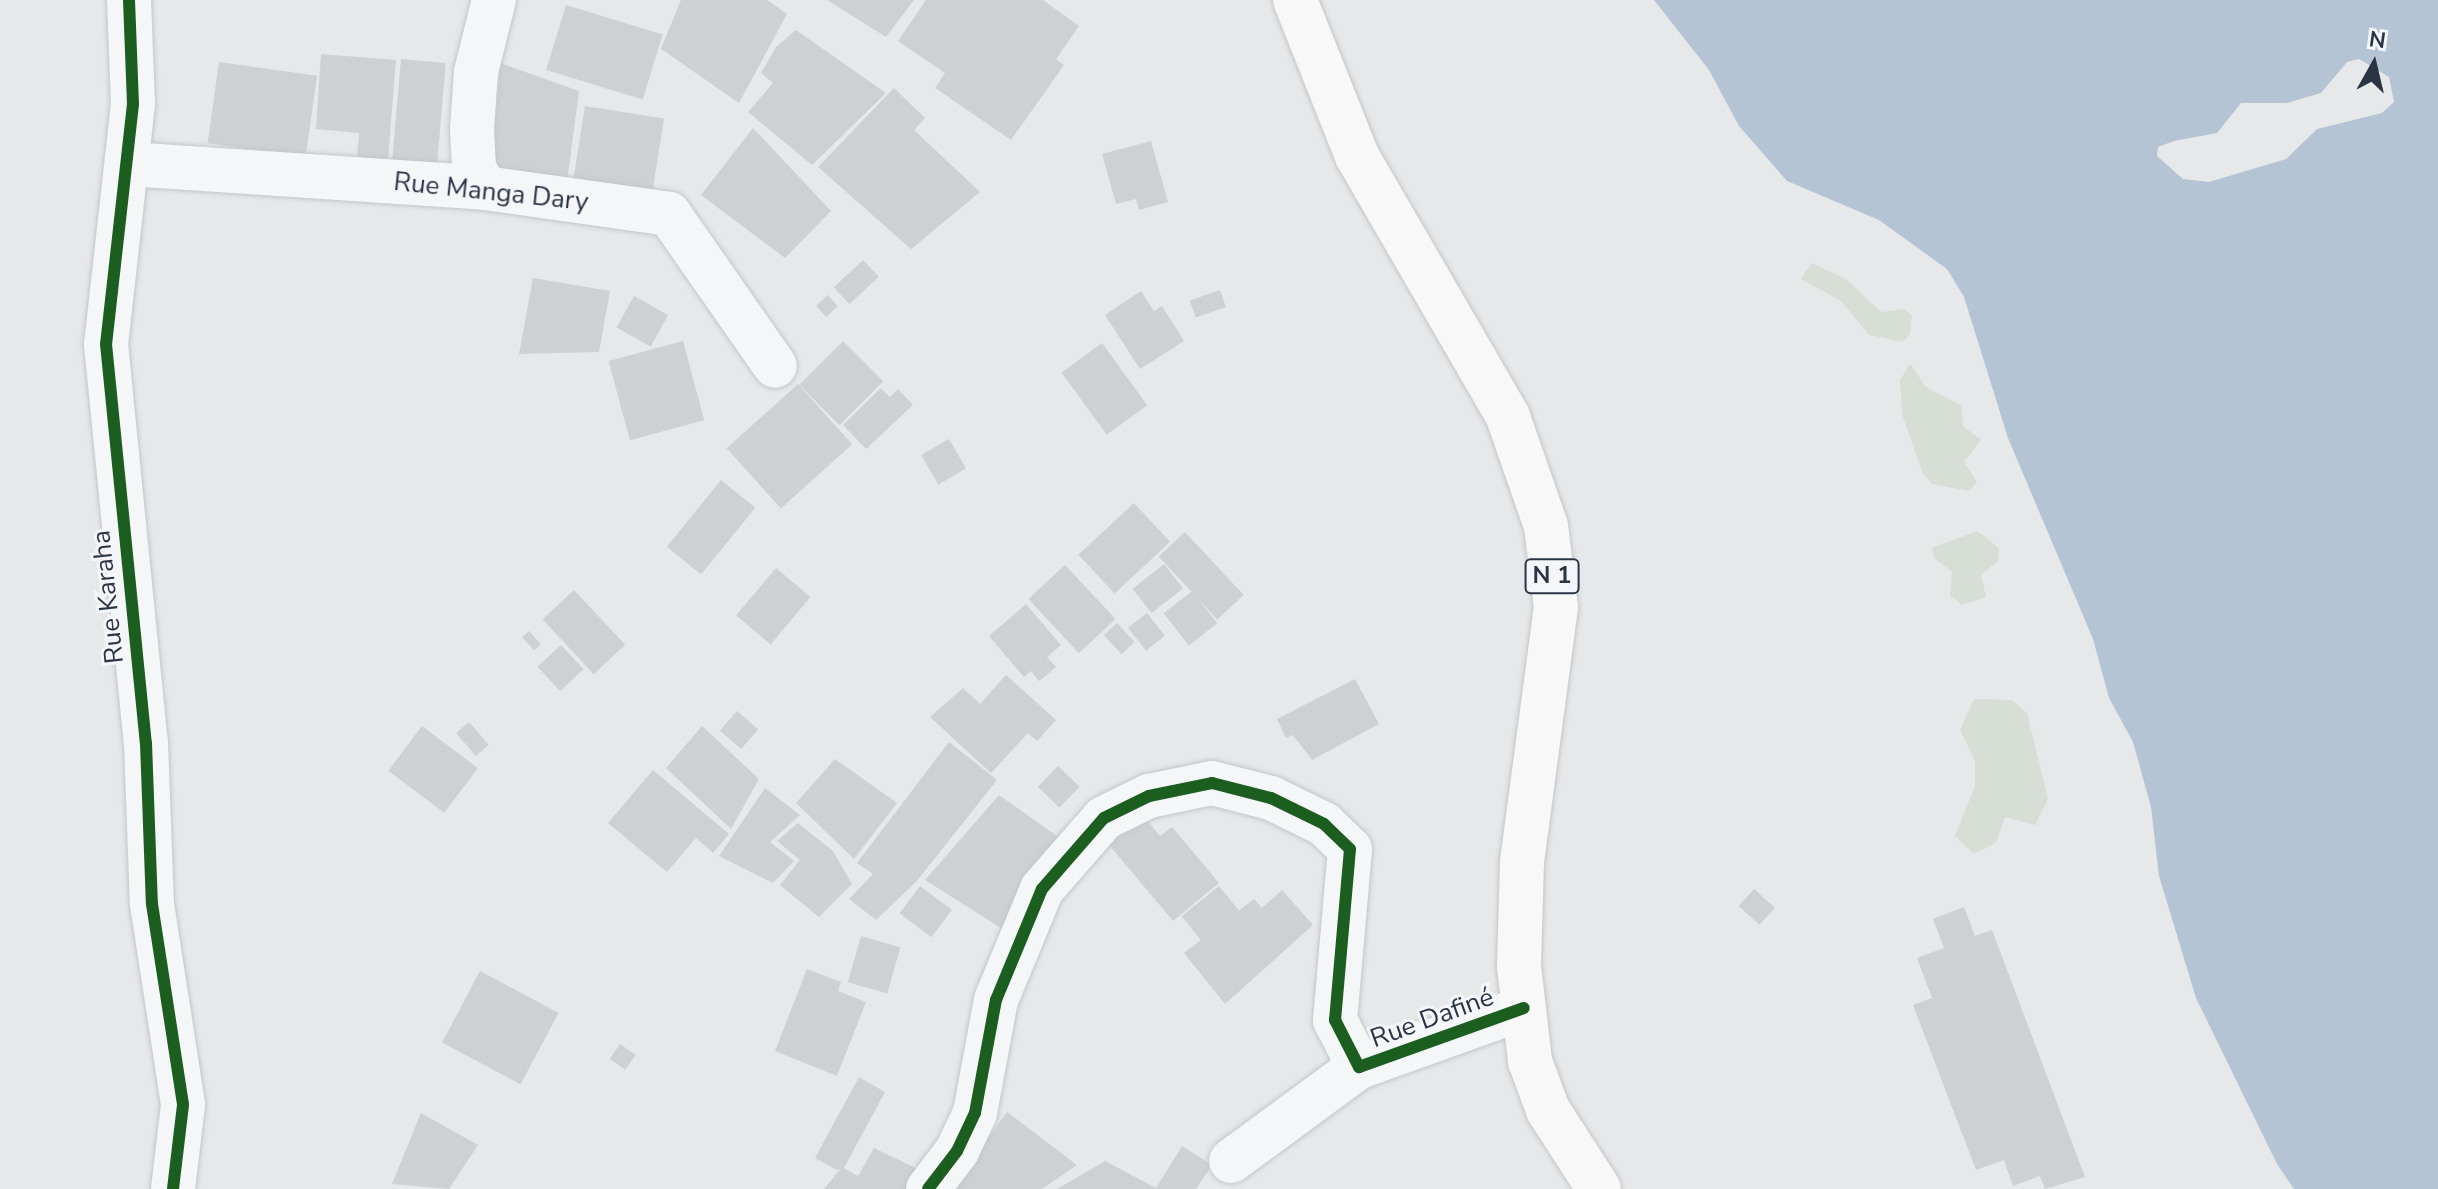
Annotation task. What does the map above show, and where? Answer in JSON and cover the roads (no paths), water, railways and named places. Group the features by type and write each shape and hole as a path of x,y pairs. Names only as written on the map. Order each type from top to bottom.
{"main road":[{"name":"N 1","path":"1295,0 1357,156 1508,417 1546,526 1556,607 1522,863 1524,1008 1530,1061 1548,1110 1599,1189"}],"street":[{"name":"Rue Karaha","path":"129,0 133,104 106,344 146,743 152,904 183,1105 173,1189"},
{"path":"485,188 474,168 472,128 476,72 494,0"},
{"name":"Rue Manga Dary","path":"128,164 485,188 669,214 775,366"},
{"name":"Rue Dafiné","path":"928,1189 975,1113 996,1000 1042,889 1104,818 1149,796 1212,783 1271,798 1324,824 1350,849 1335,1020 1359,1067 1524,1008"},
{"path":"1231,1161 1359,1067"}],"water":[{"path":"1654,0 2438,0 2438,1189 2294,1189 2277,1164 2196,998 2159,876 2151,807 2133,742 2109,698 2093,639 2008,438 1964,297 1947,269 1879,220 1787,181 1739,126 1709,70","holes":["2359,59 2389,77 2394,102 2382,113 2317,129 2286,159 2209,182 2183,179 2157,156 2158,147 2217,133 2241,103 2287,103 2321,93 2347,62"]}]}
